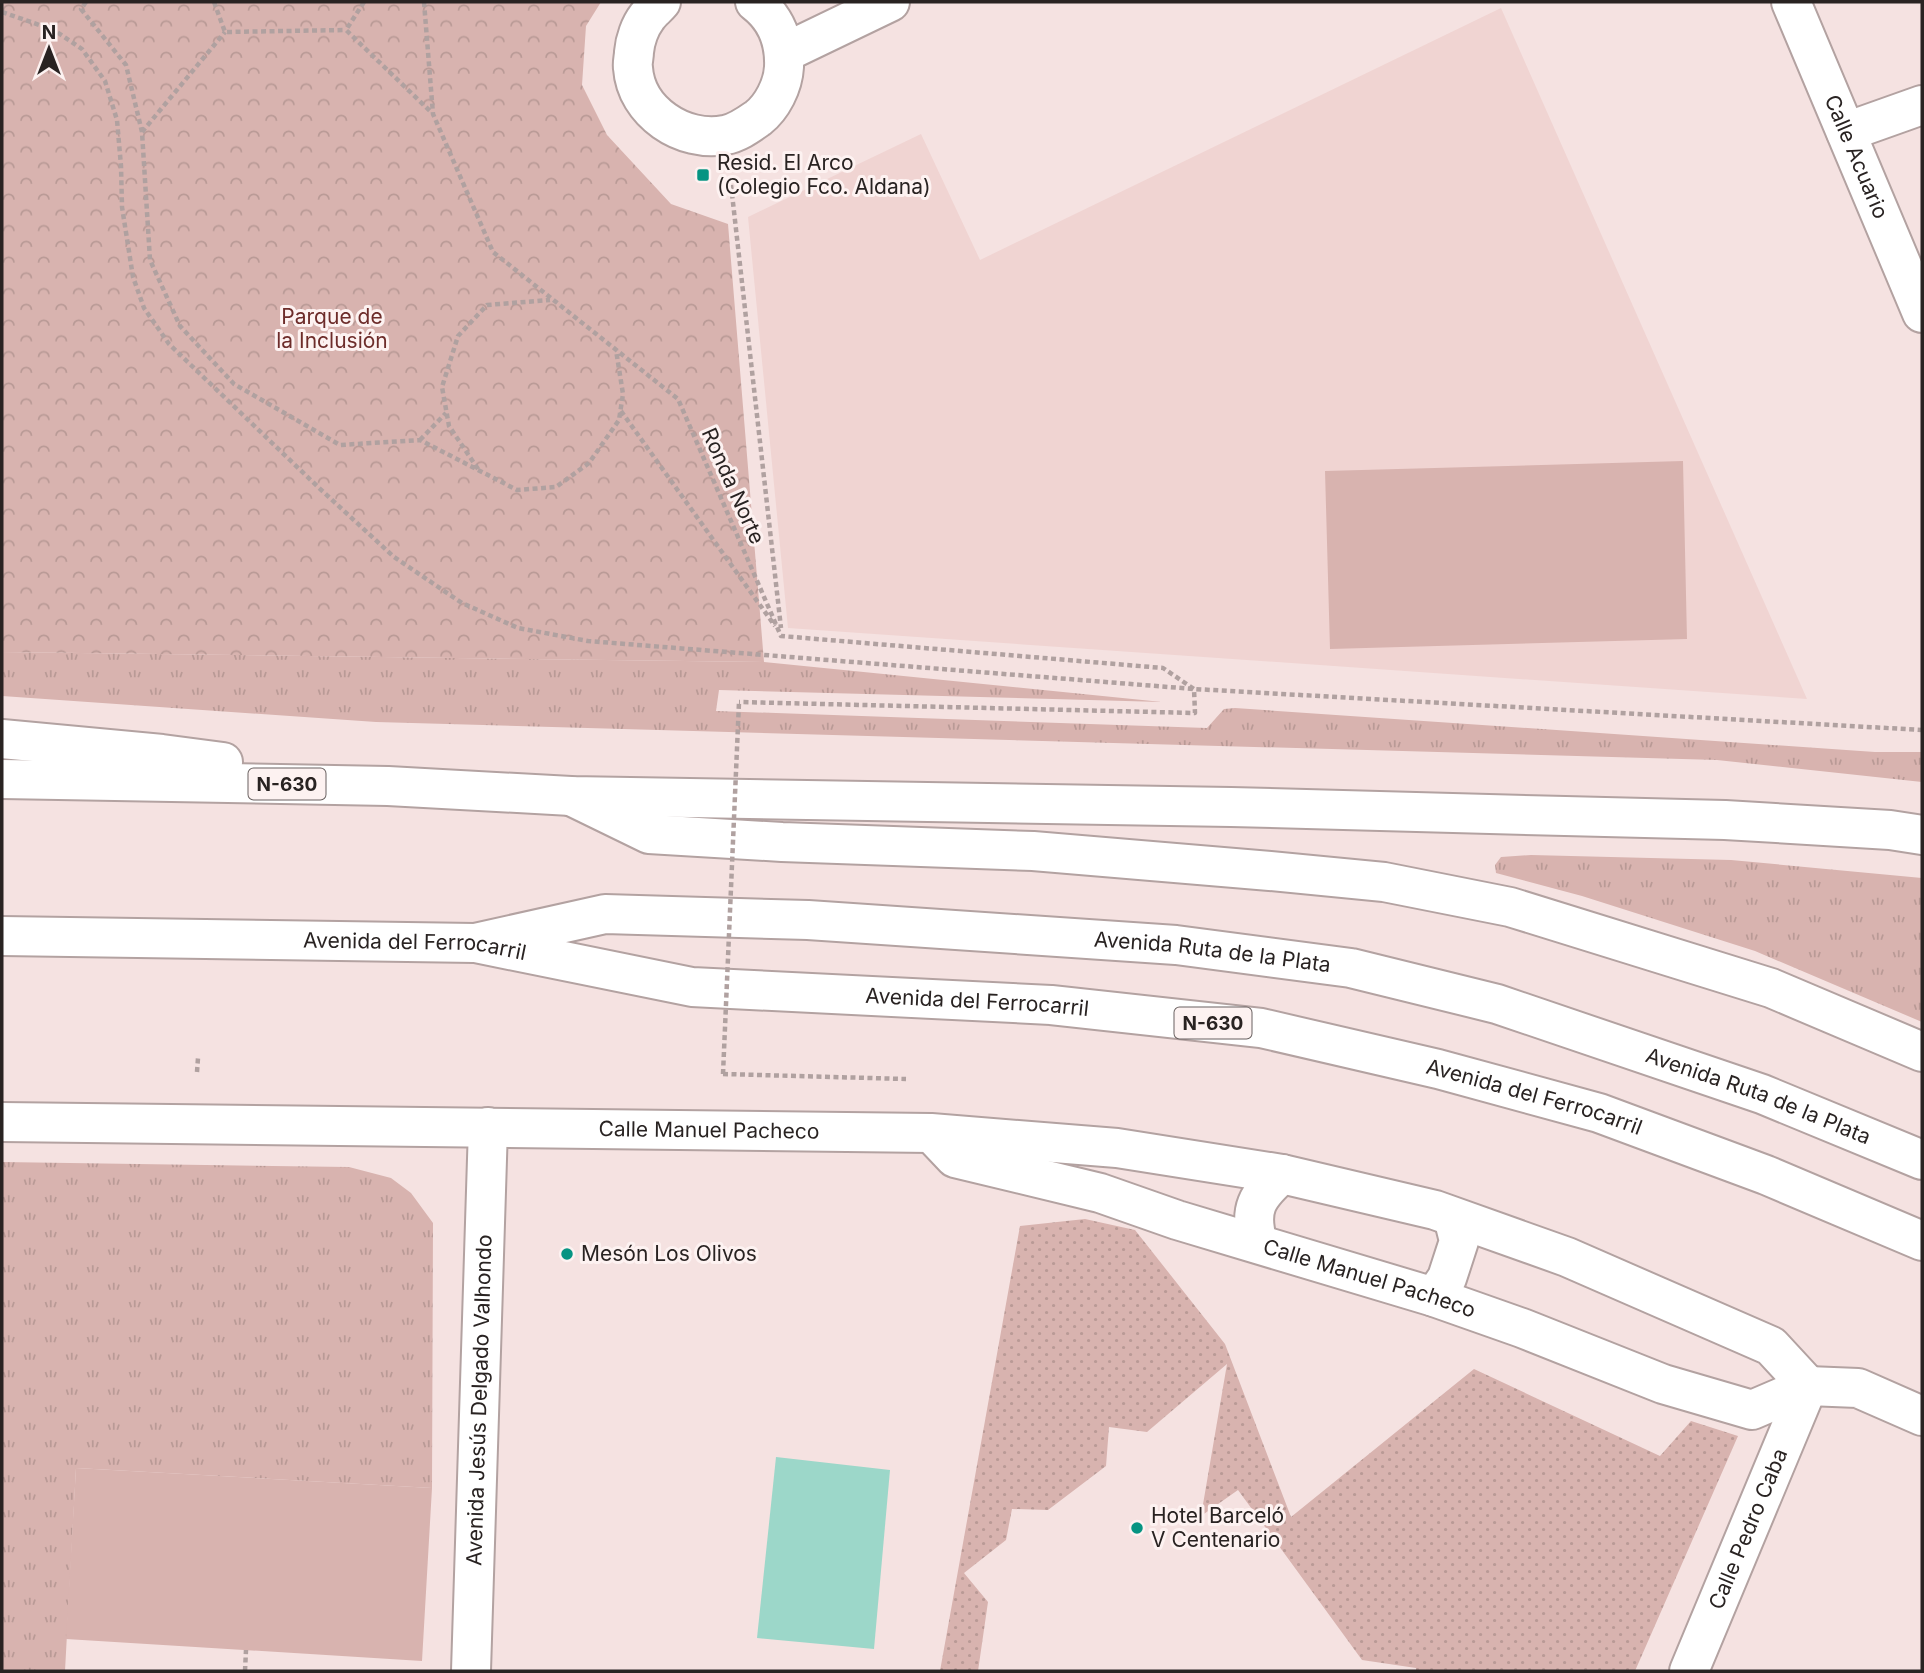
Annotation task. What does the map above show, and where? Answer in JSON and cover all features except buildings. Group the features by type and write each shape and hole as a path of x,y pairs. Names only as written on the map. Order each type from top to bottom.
{"main road":[{"path":"662,2 646,18 635,42 633,68 640,93 654,114 676,129 700,136 726,135 746,126 764,113 776,95 784,75 784,53 773,21 763,7 755,2"},
{"path":"784,53 890,2"},
{"name":"Calle Acuario","path":"1791,2 1922,313"},
{"path":"1846,132 1922,105"},
{"path":"2,739 162,754 387,786"},
{"name":"N-630","path":"2,779 387,786 571,796 1218,807 1725,820 1890,830 1922,835"},
{"path":"571,796 649,834 782,842 1033,851 1384,882 1510,906 1772,988 1922,1052"},
{"name":"Avenida Ruta de la Plata","path":"475,943 605,914 794,920 1176,945 1351,968 1497,1004 1762,1094 1922,1160"},
{"name":"Avenida del Ferrocarril","path":"2,936 475,943 692,987 1051,1005 1261,1028 1438,1069 1599,1113 1766,1175 1922,1241"},
{"name":"Calle Manuel Pacheco","path":"2,1122 931,1133 1117,1147 1282,1174 1435,1210 1567,1257 1772,1346 1808,1386"},
{"name":"Avenida Jesús Delgado Valhondo","path":"471,1671 488,1127"},
{"name":"Calle Manuel Pacheco","path":"931,1133 955,1158 1100,1193 1177,1220 1434,1297 1522,1328 1663,1384 1752,1410 1808,1386 1858,1388 1922,1416"},
{"path":"1258,1243 1253,1227 1255,1208 1264,1190 1282,1174"},
{"path":"1434,1297 1447,1278 1459,1241 1453,1217"},
{"name":"Calle Pedro Caba","path":"1689,1671 1808,1386"}],"path":[{"path":"86,2 82,9 127,65 142,132 150,260 180,326 234,384 340,445 420,440 517,490 556,487 589,463 619,420 623,394 615,350"},
{"path":"215,2 225,32"},
{"path":"345,30 364,2"},
{"name":"Ronda Norte","path":"424,2 433,114 492,252 678,399 781,636"},
{"path":"2,12 54,30 82,49 106,81 117,120 122,207 133,277 145,308 169,344 394,557 462,603 518,628 588,641 1194,689 1922,730"},
{"path":"142,132 225,32 345,30 433,114"},
{"path":"726,135 781,636"},
{"path":"480,471 449,426 442,387 458,337 487,306 551,300"},
{"path":"621,410 781,636 1163,668 1194,689"},
{"path":"420,440 447,413"},
{"path":"910,1079 723,1074 739,702 1195,713 1194,689"},
{"path":"197,1072 198,1058"},
{"path":"245,1671 246,1650"}],"shaded area":[{"path":"1501,8 1807,699 788,628 748,217 921,134 980,260"},
{"path":"776,1457 890,1470 874,1649 757,1638"}],"green space":[{"name":"Parque de la Inclusión","path":"2,2 601,2 586,26 582,85 607,135 671,204 728,224 764,662 2,652"},
{"path":"1683,461 1687,639 1330,649 1325,471"},
{"path":"2,652 764,662 1162,702 719,690 716,711 1207,728 1224,709 1235,708 1875,752 1922,752 1922,782 1717,760 376,722 2,696"},
{"path":"1531,855 1731,860 1922,878 1922,1022 1755,951 1582,896 1496,873 1495,865 1501,857"},
{"path":"2,1162 349,1167 391,1178 411,1193 433,1223 432,1488 76,1468 65,1671 2,1671"},
{"path":"1085,1219 1135,1230 1225,1344 1291,1517 1474,1369 1660,1456 1691,1421 1738,1436 1635,1671 1416,1671 1416,1668 1362,1660 1238,1490 1201,1516 1227,1364 1147,1432 1109,1427 1106,1466 1048,1510 1012,1509 1006,1540 964,1573 988,1602 978,1671 940,1671 1020,1226"},
{"path":"76,1468 432,1488 422,1661 66,1639"}],"place":[{"name":"Resid. El Arco (Colegio Fco. Aldana)","path":"703,175"},
{"name":"Mesón Los Olivos","path":"567,1254"},
{"name":"Hotel Barceló V Centenario","path":"1137,1528"}]}
